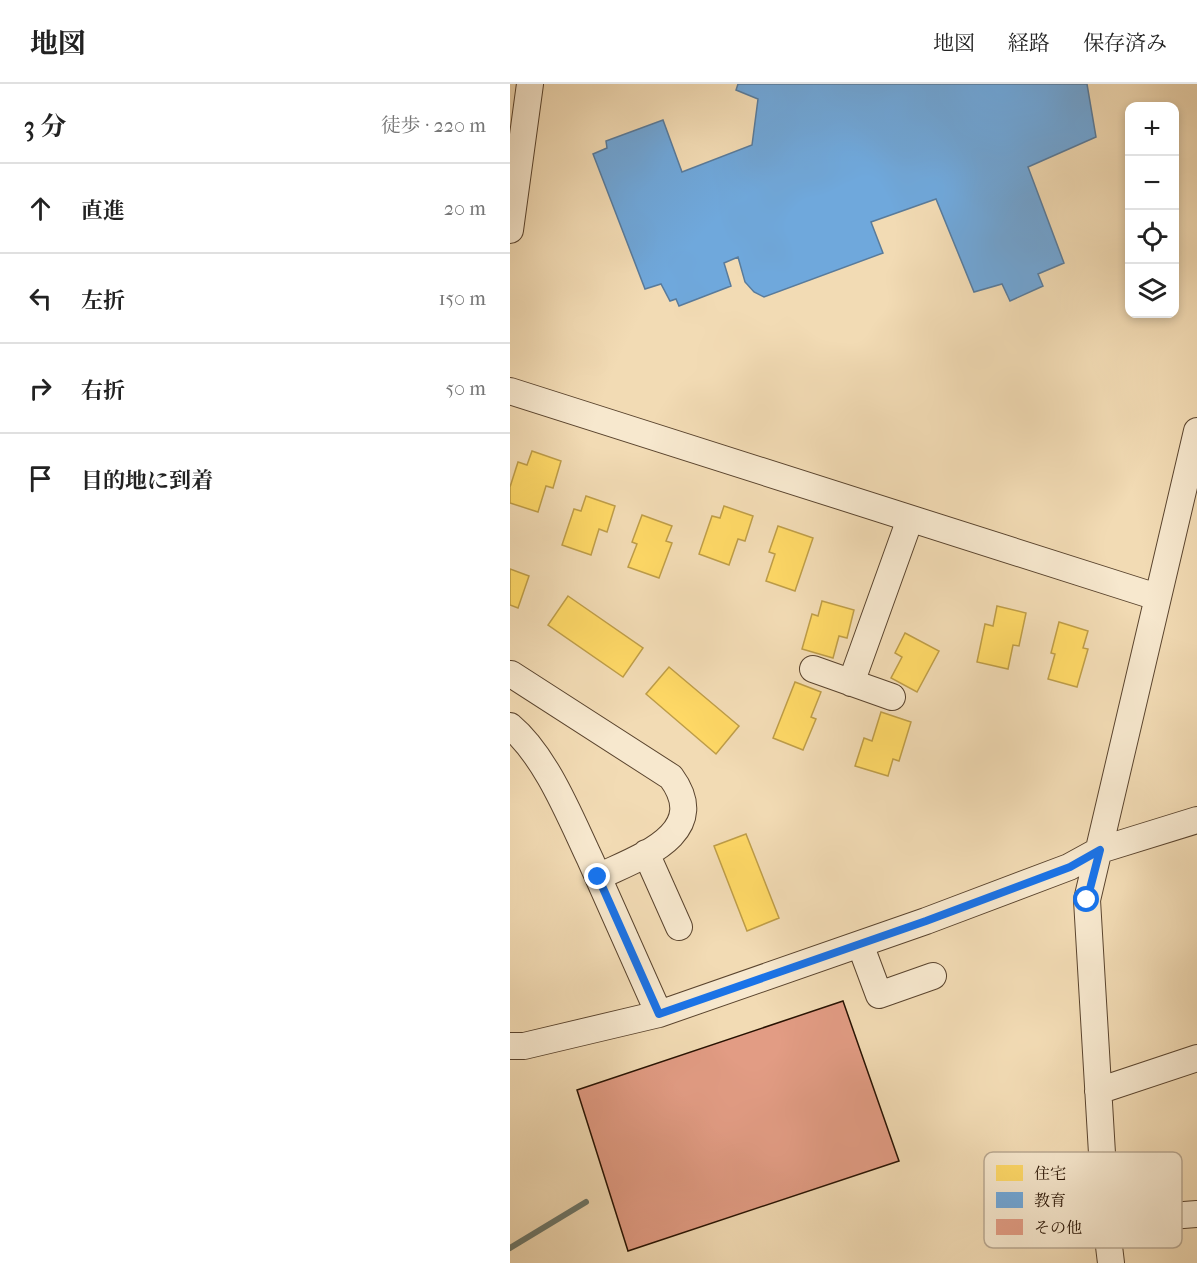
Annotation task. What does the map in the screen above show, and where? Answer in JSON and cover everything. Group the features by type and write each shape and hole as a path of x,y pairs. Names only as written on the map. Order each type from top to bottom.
{"street":[{"path":"510,230 530,84"},
{"path":"510,391 1157,597"},
{"path":"1102,1152 1087,900 1197,432"},
{"path":"851,683 910,519"},
{"path":"813,669 892,697"},
{"path":"510,674 671,777 681,796 684,810 682,821 676,832 659,846 598,877"},
{"path":"510,726 518,733 547,772 598,877 659,1014"},
{"path":"510,1046 524,1046 659,1014 1070,867 1100,850 1197,820"},
{"path":"646,853 680,927"},
{"path":"860,944 879,995 933,976"},
{"path":"1098,1091 1197,1058"},
{"path":"1182,1215 1197,1214"},
{"path":"1109,1248 1111,1263"}],"building: 住宅":[{"path":"532,451 561,461 553,488 546,486 538,512 510,503 510,487 518,462 527,465"},
{"path":"586,496 615,506 607,532 599,529 591,555 562,545 574,509 581,511"},
{"path":"724,506 753,516 745,541 738,539 729,565 699,554 712,516 720,518"},
{"path":"642,515 672,526 666,541 672,543 659,578 628,567 637,544 632,542"},
{"path":"778,526 813,538 795,591 766,581 775,554 769,552"},
{"path":"510,569 529,576 518,608 510,605"},
{"path":"568,596 643,648 623,677 548,625"},
{"path":"822,601 854,610 847,638 839,636 833,658 802,649 812,614 818,616"},
{"path":"997,606 1026,613 1019,646 1013,645 1008,669 977,662 985,624 993,626"},
{"path":"1059,622 1088,631 1083,648 1088,649 1077,687 1048,679 1055,654 1051,653"},
{"path":"905,633 939,651 917,692 891,678 902,657 895,653"},
{"path":"669,667 739,726 716,754 646,694"},
{"path":"795,682 821,692 811,717 816,719 803,750 773,738"},
{"path":"881,712 911,722 899,761 893,759 888,776 855,766 864,738 872,741"},
{"path":"746,834 779,918 747,931 714,846"}],"building: 教育":[{"path":"738,84 1087,84 1096,137 1028,167 1064,263 1038,274 1043,286 1010,301 1002,284 974,292 936,199 871,222 883,253 764,297 754,292 745,282 738,257 724,263 731,286 679,306 676,299 670,301 661,284 645,289 593,154 607,148 606,141 663,120 682,172 752,145 758,99 736,90"}],"building: その他":[{"path":"843,1001 899,1161 628,1251 577,1090"}],"waterway":[{"path":"510,1248 586,1202"}],"route":[{"path":"598,877 659,1014 926,921 1070,867 1100,850 1087,900"}]}
